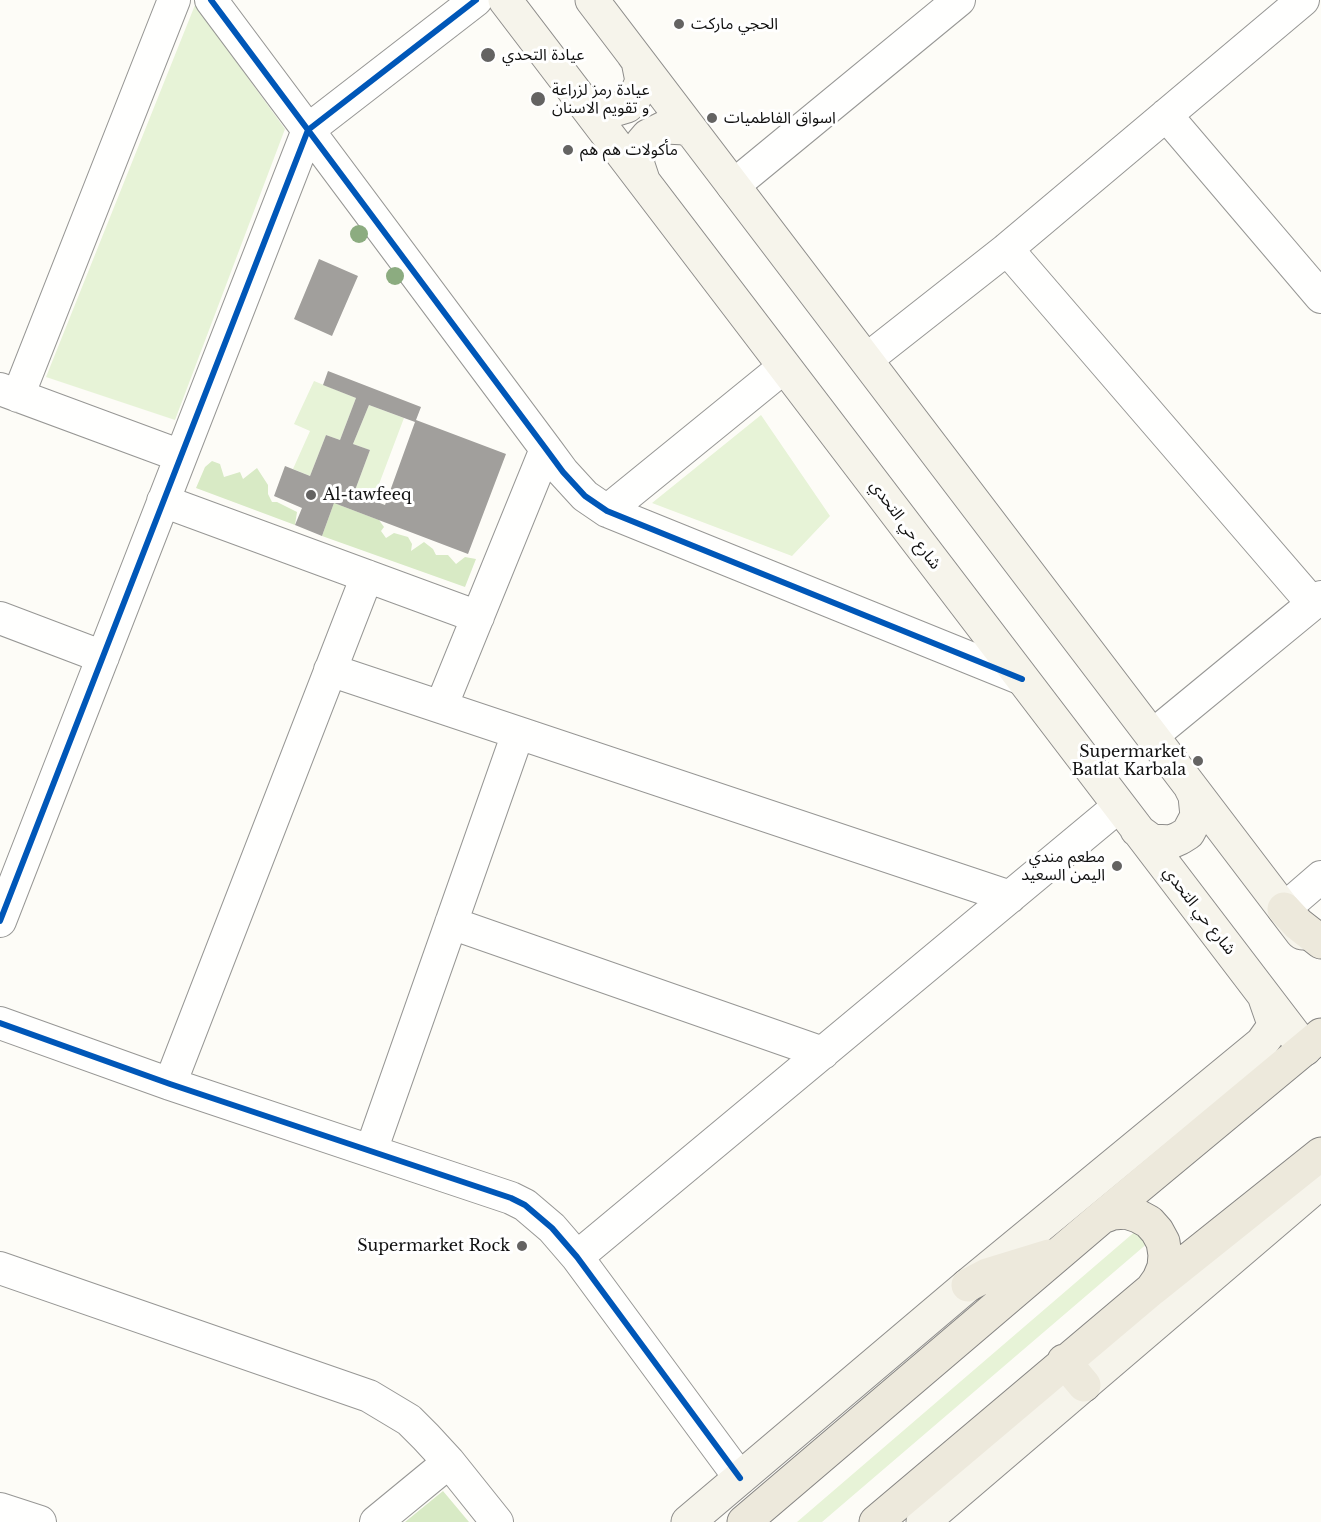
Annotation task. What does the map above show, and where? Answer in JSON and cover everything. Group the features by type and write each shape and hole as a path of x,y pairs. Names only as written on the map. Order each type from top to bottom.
{"main road":[{"name":"شارع حي التحدي","path":"505,0 1265,998 1316,1052"},
{"path":"581,99 597,110 608,112 627,106 634,99 642,81 638,61 594,1"},
{"path":"632,53 1321,958"},
{"path":"643,180 637,162 642,143 648,136 666,127 685,128 693,133"},
{"path":"1128,818 1143,837 1152,841 1171,842 1180,838 1193,825 1197,816 1195,796 1191,788"},
{"path":"1284,909 1298,924 1321,942"},
{"path":"688,1522 968,1285 1262,1043 1272,1029 1273,1021 1265,998"},
{"path":"744,1522 1102,1217 1316,1052"},
{"path":"1152,1289 1321,1154"},
{"path":"876,1522 1074,1373 1321,1182"},
{"path":"922,1522 1074,1373 1159,1279 1164,1267 1163,1242 1149,1222 1132,1214 1113,1213 1102,1217"},
{"path":"968,1285 987,1275 1044,1258 1077,1240"}],"street":[{"path":"174,0 9,393 181,456"},
{"path":"211,0 563,472 585,496 607,511 1022,679"},
{"path":"0,921 11,861 103,657 308,130 476,0"},
{"path":"733,186 959,0"},
{"path":"866,360 1007,249 1303,0"},
{"path":"1166,115 1316,279"},
{"path":"1007,249 1317,601 1152,736"},
{"path":"607,511 784,367"},
{"path":"441,707 546,449"},
{"path":"163,501 478,616"},
{"path":"170,1084 367,576"},
{"path":"0,618 103,657"},
{"path":"330,670 1010,897"},
{"path":"371,1151 518,733"},
{"path":"577,1257 1010,897 1128,818"},
{"path":"1284,909 1321,877"},
{"path":"451,923 823,1053"},
{"path":"0,1023 170,1084 511,1198 538,1215 577,1257 740,1478"},
{"path":"0,1268 369,1396 409,1420 449,1462 496,1522"},
{"path":"376,1522 449,1462"},
{"path":"0,1509 40,1522"}],"green space":[{"path":"195,5 285,129 175,420 46,377"},
{"path":"314,381 356,398 340,440 326,435 310,476 293,469 310,431 294,424"},
{"path":"369,405 404,418 373,500 354,493 370,450 353,444"},
{"path":"761,415 830,516 792,556 652,503"},
{"path":"212,461 220,464 224,477 240,472 243,479 257,468 268,485 268,494 272,502 277,502 297,512 295,525 196,488 205,467"},
{"path":"334,503 379,520 384,527 381,531 386,538 394,533 408,537 412,544 411,551 424,542 433,549 436,555 448,555 456,564 465,557 476,559 465,587 322,536"},
{"path":"1138,1229 1149,1242 822,1522 797,1522"},
{"path":"443,1491 469,1522 405,1522"}],"building":[{"path":"319,259 358,276 332,336 294,319"},
{"path":"328,371 421,407 416,420 506,454 468,554 334,503 322,536 295,525 302,508 274,496 285,466 310,476 326,435 340,440 356,398 323,385","holes":["369,405 415,422 385,505 354,493 370,450 353,444"]}],"cycle path":[{"path":"211,0 563,472 585,496 607,511 1022,679"},
{"path":"0,921 308,130 476,0"},
{"path":"0,1023 170,1084 511,1198 525,1205 552,1228 577,1257 740,1478"}],"place":[{"name":"الحجي ماركت","path":"679,24"},
{"name":"عيادة التحدي","path":"488,55"},
{"name":"عيادة رمز لزراعة و تقويم الاسنان","path":"538,99"},
{"name":"اسواق الفاطميات","path":"712,118"},
{"name":"مأكولات هم هم","path":"568,150"},
{"name":"Al-tawfeeq","path":"311,495"},
{"name":"Supermarket Batlat Karbala","path":"1198,761"},
{"name":"مطعم مندي اليمن السعيد","path":"1117,866"},
{"name":"Supermarket Rock","path":"522,1246"}]}
